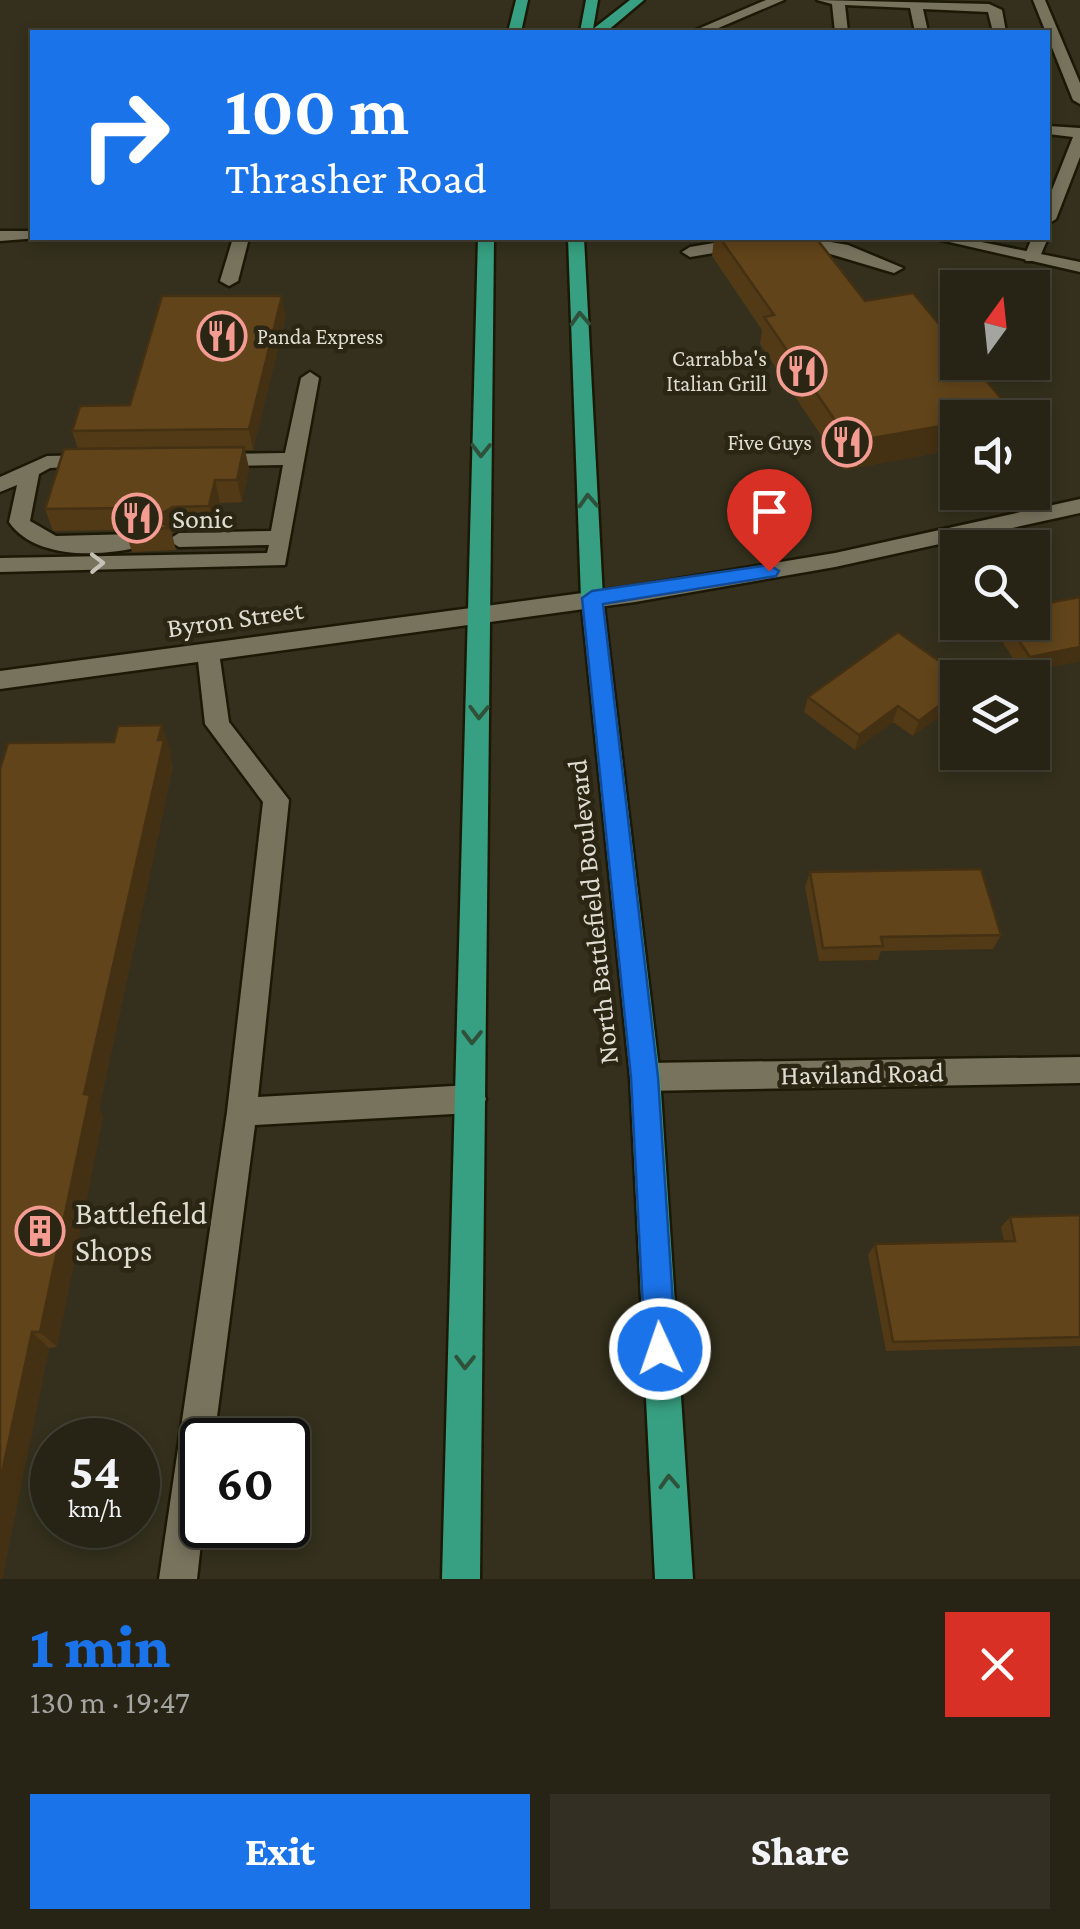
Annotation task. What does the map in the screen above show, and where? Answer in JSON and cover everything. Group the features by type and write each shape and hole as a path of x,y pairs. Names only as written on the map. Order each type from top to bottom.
{"main road":[{"path":"514,30 522,0"},
{"path":"586,30 592,0"},
{"path":"600,30 638,0"},
{"path":"461,1579 486,240"},
{"name":"North Battlefield Boulevard","path":"577,240 592,598 644,1077 674,1579"}],"street":[{"path":"705,30 760,14 778,0"},
{"path":"823,0 994,9 999,30"},
{"path":"1039,0 1080,100"},
{"path":"838,1 841,30"},
{"path":"916,4 921,30"},
{"path":"1050,70 1068,71"},
{"path":"1050,130 1080,135 1050,214"},
{"path":"0,236 30,236"},
{"path":"229,281 240,240"},
{"path":"690,252 765,240 842,249 894,268"},
{"path":"950,240 1080,267"},
{"path":"1032,257 1039,240"},
{"path":"279,549 310,378"},
{"path":"199,460 294,460"},
{"path":"0,485 47,462 123,461"},
{"path":"30,470 18,522 25,533 38,540 56,542 135,540"},
{"name":"Byron Street","path":"0,680 477,615 836,560 1080,506"},
{"path":"179,540 279,549"},
{"path":"0,565 279,549"},
{"path":"178,1579 242,1112 276,800 217,724 208,652"},
{"name":"Haviland Road","path":"644,1077 1080,1070"},
{"path":"242,1112 471,1100"}],"building":[{"path":"721,240 818,240 865,301 913,293 940,325 940,380 986,380 1002,400 940,400 940,426 850,442 764,317 774,315"},
{"path":"162,296 282,296 249,429 72,431 80,406 130,405"},
{"path":"244,447 237,480 215,480 209,506 173,507 159,515 159,521 170,528 125,530 143,520 128,508 45,509 64,449"},
{"path":"1080,597 1080,647 1030,657 1018,640 1050,640 1050,603"},
{"path":"898,632 940,662 940,705 919,721 898,706 859,735 808,697"},
{"name":"Battlefield Shops","path":"162,725 158,740 164,740 84,1094 90,1095 40,1332 32,1332 0,1482 0,769 8,743 114,742 118,726"},
{"path":"981,869 1001,935 881,937 883,946 823,948 810,872"},
{"path":"1080,1215 1080,1337 893,1342 875,1244 1015,1241 1010,1217"}],"place":[{"name":"Panda Express","path":"222,336"},
{"name":"Carrabba's Italian Grill","path":"802,371"},
{"name":"Five Guys","path":"847,442"},
{"name":"Sonic","path":"137,518"},
{"name":"Battlefield Shops","path":"40,1231"}],"route":[{"path":"660,1349 644,1077 592,598 769,571"}]}
